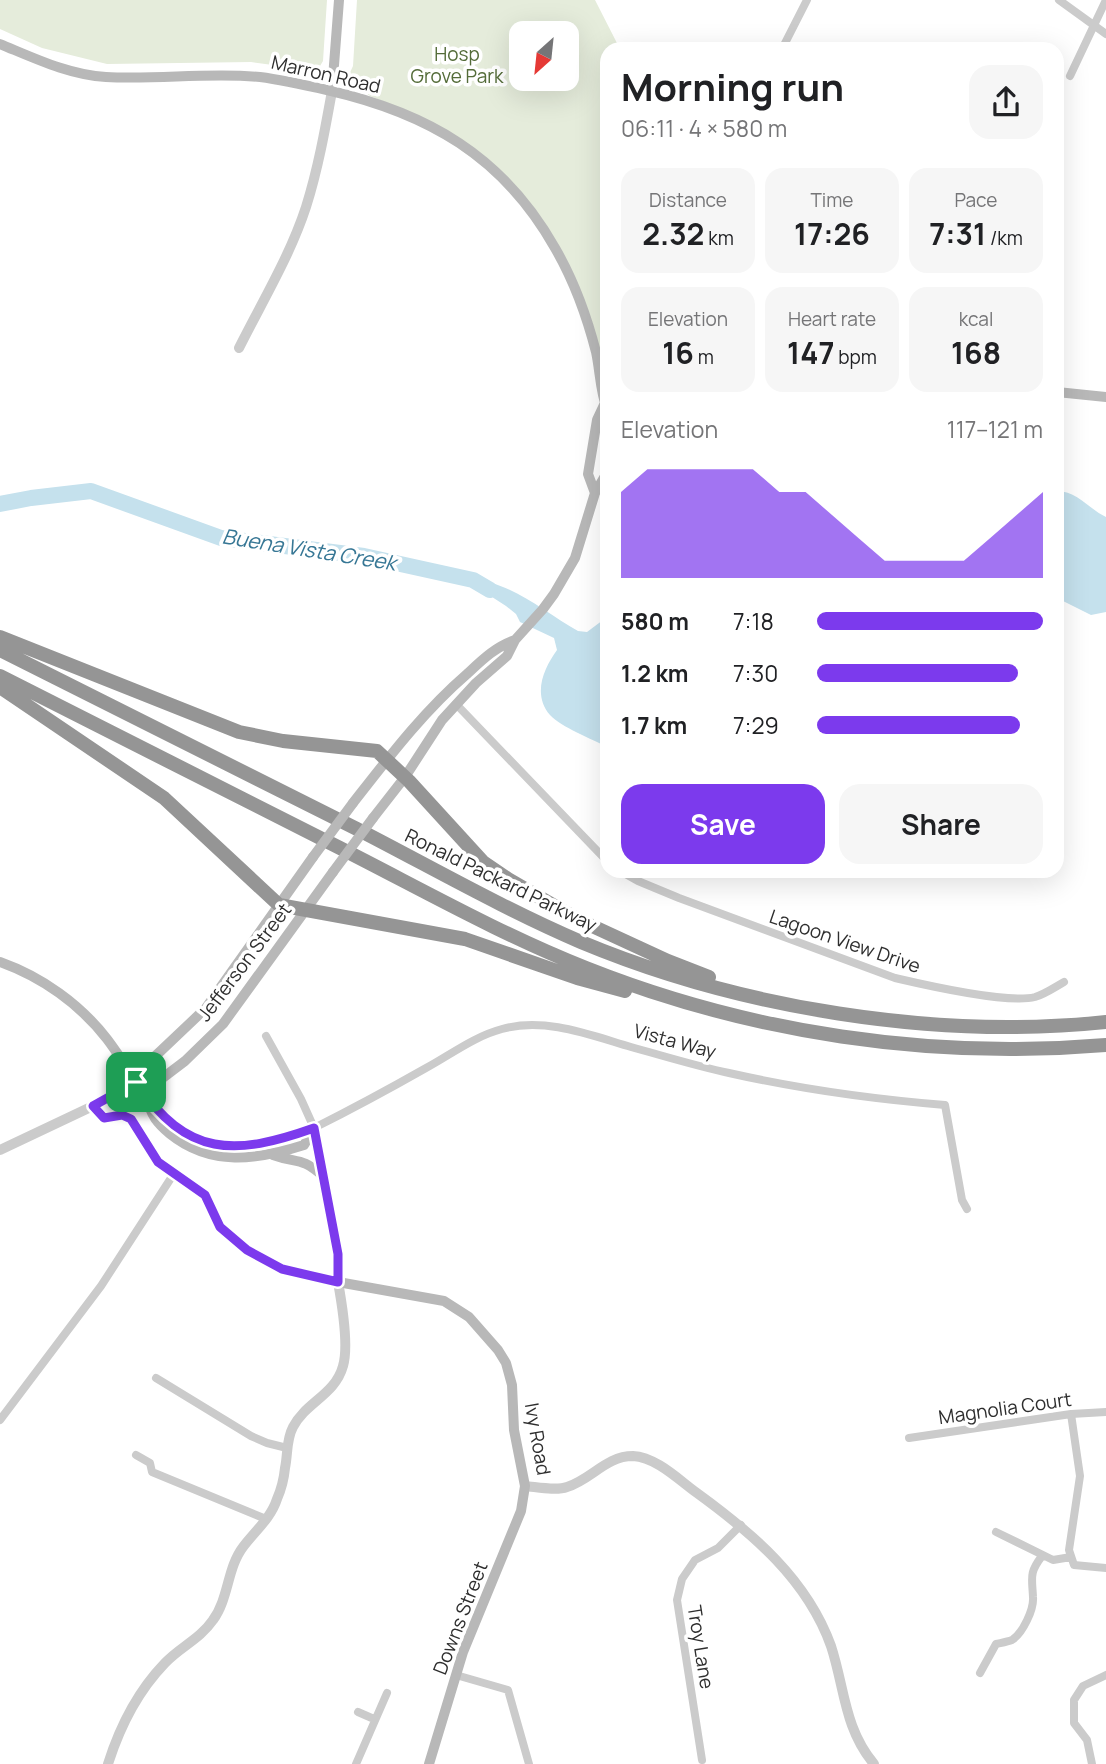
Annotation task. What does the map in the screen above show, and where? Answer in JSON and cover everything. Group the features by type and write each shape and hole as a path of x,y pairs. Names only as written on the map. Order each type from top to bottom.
{"highway":[{"path":"0,637 239,732 283,741 377,751 405,777 483,862 537,898 633,946 769,1001"},
{"name":"Ronald Packard Parkway","path":"0,650 516,913 655,970 769,1001 832,1013 921,1023 1021,1026 1106,1022"},
{"path":"0,676 542,949 648,991 704,1009"},
{"path":"0,687 157,792 279,905 465,939 577,978 780,1026 877,1042 1016,1050 1106,1045"}],"main road":[{"path":"332,91 339,0"},
{"name":"Marron Road","path":"0,44 51,65 103,77 260,77 332,91 375,102 440,131 466,146 495,170 530,209 564,266 586,319 600,374"},
{"path":"1064,393 1106,397"},
{"name":"Marron Road","path":"595,493 589,474 600,415"},
{"path":"600,484 595,493 600,494"},
{"name":"Jefferson Street","path":"136,1082 160,1080 223,1024 456,704 507,656 515,640 554,594 575,558 595,493"},
{"name":"Jefferson Street","path":"136,1082 148,1063 206,1008 313,857 412,727 499,646 515,640"},
{"name":"Vista Way","path":"0,962 31,975 82,1011 107,1039 148,1099 175,1125 206,1144 250,1146 269,1143 314,1128"},
{"name":"Vista Way","path":"148,1099 151,1114 162,1127 179,1141 201,1153 242,1157 273,1155 304,1145 314,1128"},
{"path":"314,1128 338,1254 338,1282"},
{"path":"273,1155 287,1160 300,1159 323,1176"},
{"name":"Ivy Road","path":"338,1282 444,1301 460,1309 485,1334 503,1358 511,1377 514,1430 525,1486"},
{"name":"Downs Street","path":"429,1764 456,1675 521,1511 525,1486"}],"street":[{"path":"786,42 807,0"},
{"path":"1059,0 1106,34"},
{"path":"1070,76 1106,0"},
{"path":"239,348 293,242 306,207 319,159 332,91"},
{"path":"456,704 600,853"},
{"name":"Lagoon View Drive","path":"633,878 679,898 895,978 1005,997 1034,997 1064,982"},
{"name":"Vista Way","path":"314,1128 479,1038 501,1029 526,1025 551,1026 684,1062 779,1083 842,1094 945,1105 962,1200 967,1209"},
{"path":"266,1036 314,1128"},
{"path":"0,1150 93,1106 136,1082"},
{"name":"Ivy Road","path":"93,1106 104,1118 122,1115 131,1119 141,1131 152,1156 173,1175 205,1195 220,1227 261,1259 292,1272 338,1282"},
{"path":"0,1420 101,1286 173,1175"},
{"path":"108,1764 117,1735 138,1693 166,1662 198,1638 214,1619 226,1594 232,1567 242,1548 276,1502 291,1432 298,1419 333,1387 343,1368 346,1348 338,1282"},
{"path":"156,1378 251,1436 287,1448"},
{"name":"Magnolia Court","path":"909,1438 1071,1414 1106,1412"},
{"path":"1071,1414 1080,1476 1069,1550 1073,1561"},
{"path":"136,1455 150,1463 152,1472 266,1519"},
{"name":"Ivy Road","path":"525,1486 566,1488 613,1459 635,1456 657,1464 741,1525 776,1559 818,1617 831,1647 850,1726 874,1764"},
{"name":"Troy Lane","path":"702,1760 677,1600 682,1579 695,1560 730,1539 741,1525"},
{"path":"996,1532 1053,1560 1106,1568"},
{"path":"980,1673 996,1644 1012,1640 1020,1632 1034,1599 1030,1579 1042,1556"},
{"path":"456,1675 508,1690 529,1764"},
{"path":"1092,1764 1087,1740 1074,1723 1074,1700 1083,1685 1106,1675"},
{"path":"356,1764 387,1693"},
{"path":"358,1713 374,1719"}],"green space":[{"path":"0,0 327,0 323,61 317,71 251,62 107,64 42,48 0,29"},
{"name":"Hosp Grove Park","path":"357,0 595,0 616,42 600,42 600,375 575,279 518,191 405,110 370,96 347,79 353,66"}],"water":[{"path":"1064,492 1077,497 1106,517 1106,612 1091,615 1064,602"},
{"path":"473,580 515,592 578,631 587,632 600,622 600,744 561,724 545,707 542,681 557,650 554,638 520,622 516,614 506,606 475,586"}],"waterway":[{"name":"Buena Vista Creek","path":"0,504 91,491 221,538 364,556 473,580 490,590"}],"route":[{"path":"136,1082 148,1099 175,1125 206,1144 250,1146 269,1143 314,1128 338,1254 338,1282 282,1269 247,1250 220,1227 205,1195 173,1175 152,1156 141,1131 131,1119 122,1115 104,1118 93,1106 136,1082"}]}
